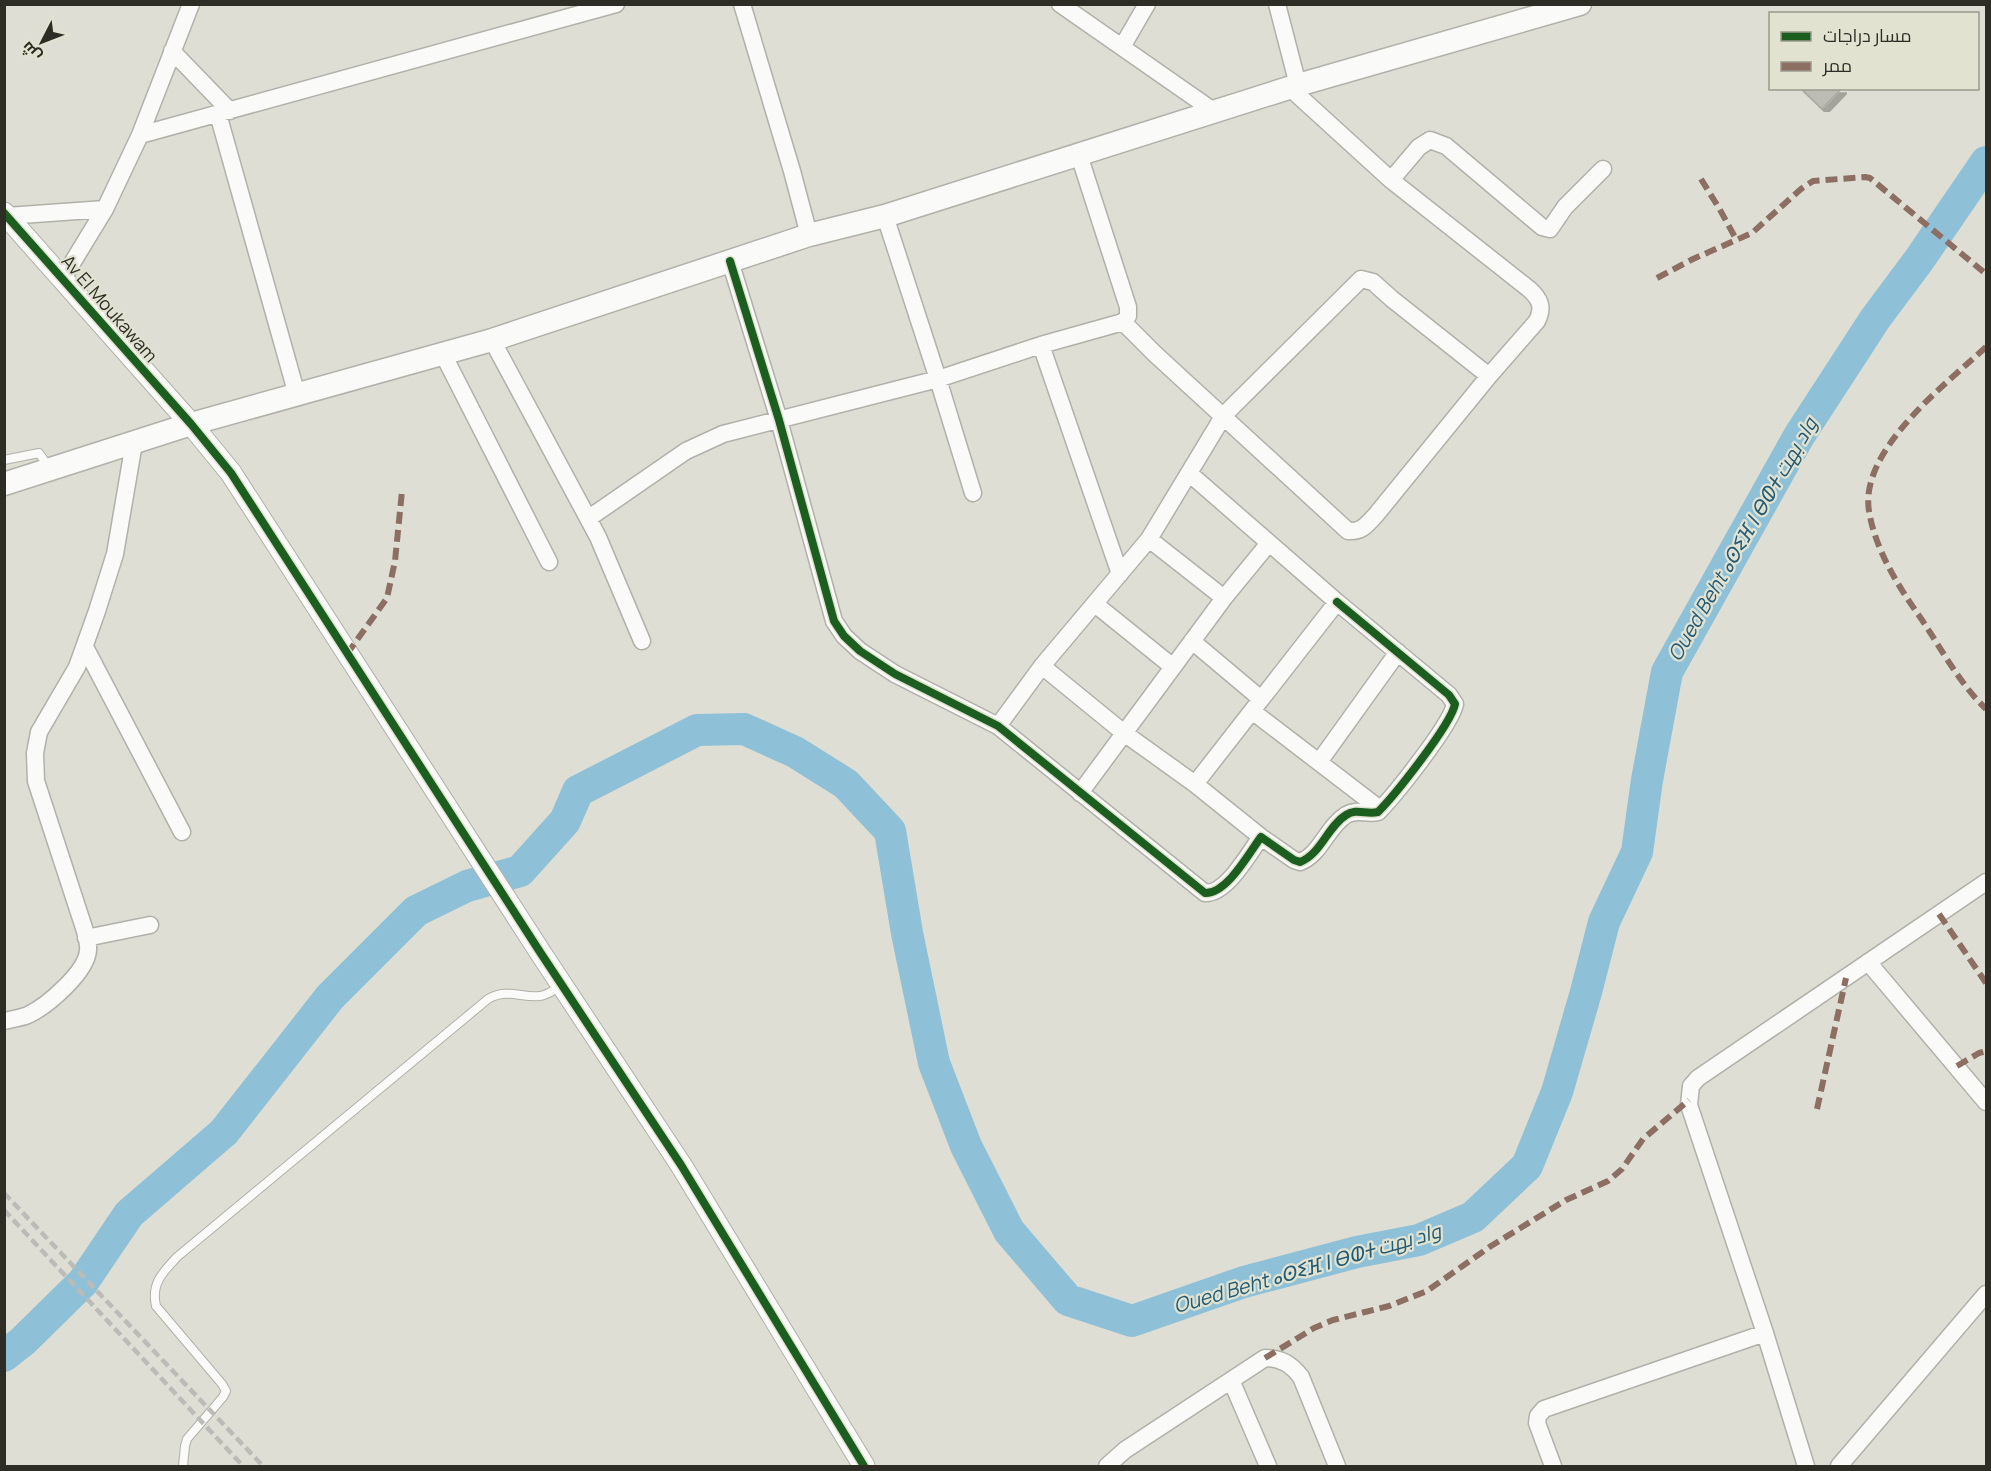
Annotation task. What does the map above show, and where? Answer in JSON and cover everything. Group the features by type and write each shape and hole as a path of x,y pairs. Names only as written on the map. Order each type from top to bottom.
{"main road":[{"path":"4,484 191,424 492,340 730,261 809,236 885,216 1294,86 1580,4"}],"street":[{"path":"63,278 105,209 140,135 190,4"},
{"path":"140,135 616,4"},
{"path":"742,4 809,236"},
{"path":"1060,4 1215,112"},
{"path":"1122,47 1147,4"},
{"path":"1123,322 1348,531 1356,532 1363,529 1375,516 1489,376 1538,321 1542,313 1538,297 1391,180 1294,86 1277,4"},
{"path":"172,51 224,113 297,394"},
{"path":"1391,180 1419,147 1430,140 1446,146 1542,227 1550,229 1565,207 1603,169"},
{"path":"589,518 686,451 723,434 938,379 1041,345 1123,322 1128,316 1128,307 1079,155"},
{"path":"6,215 105,209"},
{"name":"Av El Moukawam","path":"6,215 191,424 231,473 540,952 681,1165 864,1467"},
{"path":"885,216 973,493"},
{"path":"730,261 779,420 834,621 844,636 860,651 895,674 998,726 1205,893 1211,893 1224,887 1262,837"},
{"path":"998,726 1042,666 1149,538 1224,415 1361,279 1373,282 1489,376"},
{"path":"492,340 589,518 642,641"},
{"path":"1041,345 1120,574"},
{"path":"443,354 549,562"},
{"path":"4,1021 28,1015 76,977 84,964 88,951 86,938 36,781 34,753 39,732 77,667 115,554 134,443"},
{"path":"1042,666 1124,733 1195,784 1262,837 1300,862 1319,847 1343,816 1354,811 1371,813 1380,809 1444,727 1455,704 1449,695 1337,602 1190,474"},
{"path":"1149,538 1224,598"},
{"path":"1080,793 1224,598 1269,543"},
{"path":"1195,784 1337,602"},
{"path":"1095,604 1173,667"},
{"path":"1192,641 1319,762 1380,809"},
{"path":"85,647 182,832"},
{"path":"1319,762 1398,652"},
{"path":"1806,1467 1765,1333 1689,1105 1691,1086 1698,1077 1986,882"},
{"path":"86,938 150,926"},
{"path":"1868,963 1986,1102"},
{"path":"1839,1467 1986,1294"},
{"path":"1552,1467 1537,1423 1538,1416 1544,1409 1765,1333"},
{"path":"1107,1467 1125,1450 1264,1358 1284,1361 1295,1369 1305,1384 1332,1465"},
{"path":"1231,1380 1268,1467"}],"lane":[{"path":"4,460 39,453 50,470"},
{"path":"183,1467 187,1439 226,1391 156,1306 155,1285 160,1276 186,1250 488,999 495,995 513,993 542,995 562,985"}],"building":[{"path":"1802,90 1840,90 1822,109"}],"waterway":[{"name":"Oued Beht ⴰⵙⵉⴼ ⵏ ⴱⵀⵜ واد بهت","path":"4,1356 23,1341 83,1282 129,1214 224,1132 330,997 416,911 467,886 520,871 565,821 578,791 697,730 744,729 795,752 846,784 890,831 907,933 934,1063 966,1146 1009,1231 1068,1300 1132,1321 1244,1282 1357,1252 1419,1240 1473,1217 1527,1166 1557,1092 1604,922 1637,852 1647,780 1667,672 1799,436 1875,319 1919,260 1986,162"}],"railway":[{"path":"4,1193 263,1466"},
{"path":"4,1210 243,1466"}],"marked path":[{"path":"1657,278 1752,233 1813,181 1865,177 1870,178 1986,274"},
{"path":"1701,179 1736,239"},
{"path":"1986,347 1929,399 1891,442 1877,465 1870,488 1869,511 1876,539 1896,580 1959,677 1986,709"},
{"path":"347,654 387,598 395,561 402,491"},
{"path":"1939,914 1986,983"},
{"path":"1817,1109 1846,978"},
{"path":"1957,1066 1986,1051"},
{"path":"1265,1358 1314,1328 1333,1320 1389,1306 1427,1291 1491,1246 1566,1200 1608,1181 1622,1169 1643,1139 1689,1100"}],"cycle path":[{"path":"4,213 191,424 231,473 540,952 681,1165 864,1466"},
{"path":"730,261 779,420 834,621 844,636 860,651 895,674 998,726 1205,893 1213,892 1229,880 1261,837 1300,862 1319,847 1339,820 1346,815 1354,812 1378,812 1421,760 1451,714 1455,704 1449,695 1337,602"}]}
